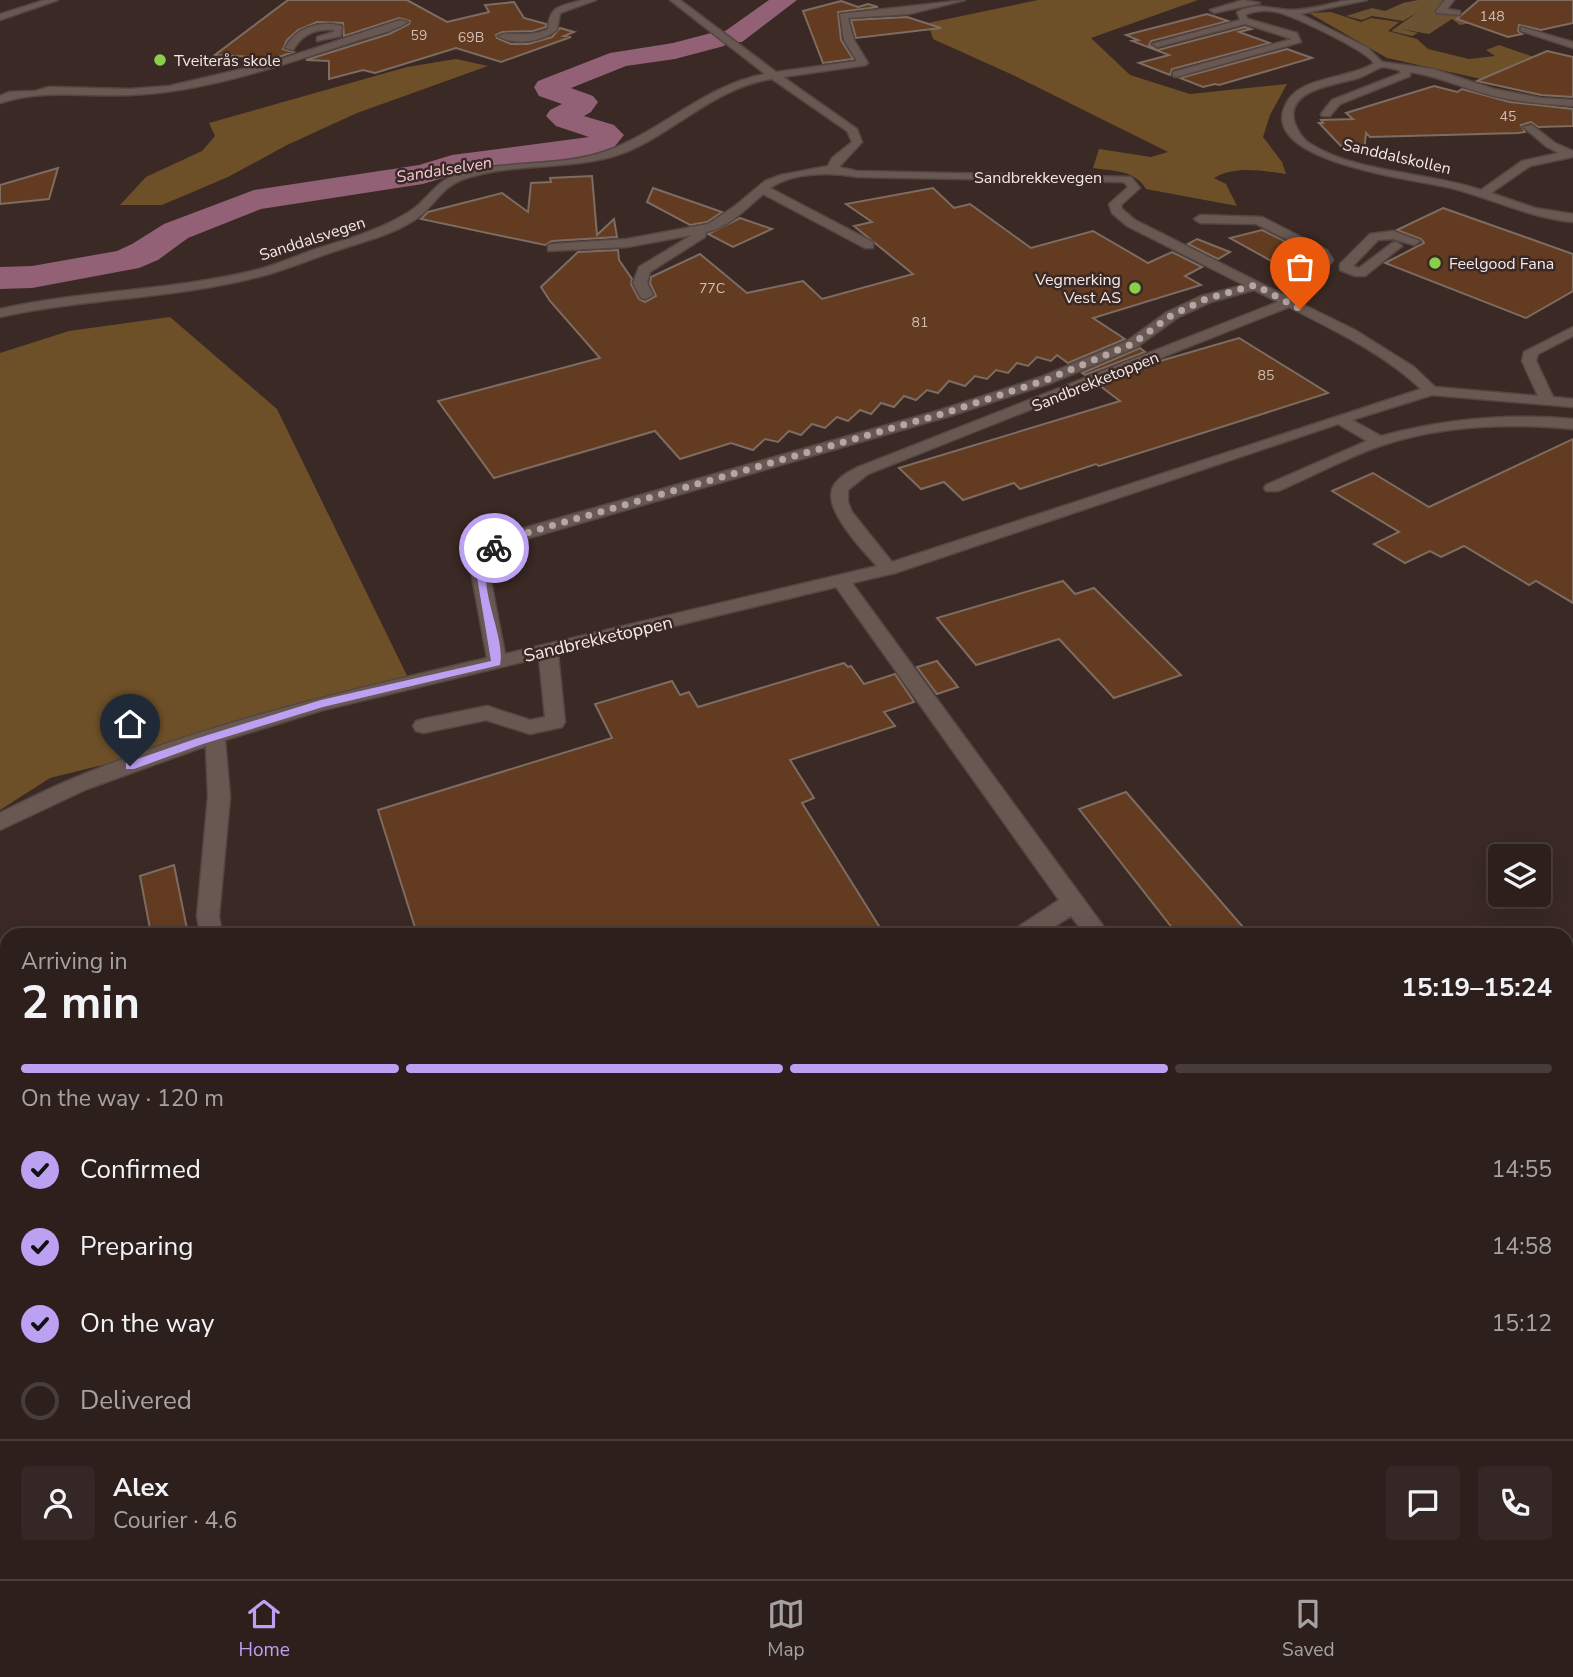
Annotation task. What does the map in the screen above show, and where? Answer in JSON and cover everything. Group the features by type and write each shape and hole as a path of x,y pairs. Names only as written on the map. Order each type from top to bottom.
{"street":[{"path":"0,17 54,0"},
{"path":"503,36 526,41 544,34 552,30 553,16 557,11 592,0"},
{"path":"674,0 772,75 852,129 857,136 854,148 836,160 833,169"},
{"name":"Sanddalsvegen","path":"0,313 27,307 169,290 259,273 385,230 416,213 441,186 459,177 491,169 592,158 616,152 706,100 736,86 772,75 863,63 849,40 843,16 918,10 961,0"},
{"path":"1291,13 1363,0"},
{"path":"1450,0 1440,11 1457,13"},
{"path":"1214,10 1250,1 1291,13 1365,50 1375,57 1379,64 1433,72 1492,92 1541,101 1573,103"},
{"path":"1176,74 1298,40 1293,35 1245,20 1240,14 1248,9 1271,7"},
{"path":"1157,44 1245,20"},
{"path":"0,102 29,103 38,96 36,94 49,90 142,92 194,84 279,64 403,22"},
{"path":"1241,34 1267,28"},
{"path":"1524,29 1573,45"},
{"path":"365,36 378,40"},
{"path":"247,70 290,48"},
{"name":"Sanddalskollen","path":"1379,64 1361,75 1311,88 1298,95 1290,103 1288,112 1294,134 1305,144 1329,156 1482,194 1550,216 1573,218"},
{"path":"1326,114 1336,102 1407,74 1403,69"},
{"path":"194,84 229,86"},
{"path":"131,105 142,92"},
{"path":"1528,127 1551,145 1571,154"},
{"name":"Sanddalsvegen","path":"550,174 611,167 619,162 616,152"},
{"path":"1482,194 1526,163 1571,154"},
{"name":"Sandbrekkevegen","path":"646,295 640,283 643,270 712,227 781,178 833,169 857,174 1126,179 1134,188 1115,204 1116,210 1122,216 1144,231 1350,333 1397,362 1432,391"},
{"path":"763,189 869,245"},
{"path":"1200,219 1258,220 1323,253 1327,260 1301,294 1288,303"},
{"name":"Sandbrekkevegen","path":"552,248 627,243 712,227"},
{"path":"1396,246 1360,273 1345,267 1374,237 1392,235 1414,242"},
{"path":"497,663 480,571 488,551 516,536 945,413 1046,380 1132,344 1172,315 1206,299 1255,285"},
{"name":"Sandbrekketoppen","path":"889,569 861,537 840,504 839,493 844,483 862,471 1142,363 1288,303"},
{"path":"1547,400 1529,361 1531,352 1573,331"},
{"path":"1432,391 1573,403"},
{"name":"Sandbrekketoppen","path":"0,821 80,784 215,736 375,689 497,663 889,569 1339,419 1432,391"},
{"path":"1339,419 1379,441"},
{"path":"1272,488 1379,441 1416,431 1480,421 1573,424"},
{"path":"841,581 1093,928"},
{"path":"423,726 487,713 530,727 555,722 548,650"},
{"path":"210,928 208,916 219,797 215,736"},
{"path":"1035,928 1073,902"}],"shaded area":[{"path":"1038,0 1198,0 1091,38 1130,75 1190,94 1287,84 1270,115 1263,137 1282,162 1286,174 1240,170 1214,178 1226,184 1237,206 1146,189 1130,175 1093,168 1099,149 1151,157 1168,152 1015,76 933,39 928,23"},
{"path":"1418,0 1443,0 1435,12 1466,17 1471,23 1460,25 1452,19 1429,34 1401,29 1418,33 1412,36 1391,31 1418,12 1403,21 1372,16 1362,20 1346,16 1372,8 1385,11"},
{"path":"1331,12 1361,22 1371,18 1399,22 1388,31 1417,39 1428,49 1469,59 1495,56 1486,50 1499,45 1534,57 1539,92 1387,58 1309,13"},
{"path":"456,59 488,66 357,113 287,145 228,177 162,205 120,205 146,177 202,151 215,136 209,123 407,67"},
{"path":"170,317 277,409 413,688 50,778 0,810 0,353 69,331"}],"building":[{"path":"288,0 407,0 447,22 489,12 485,5 514,2 524,18 546,24 546,27 533,31 502,32 496,35 497,38 511,44 528,44 552,37 560,28 574,32 564,36 571,37 501,62 456,48 375,73 363,70 329,79 329,61 306,60 389,34 410,21 399,18 344,36 343,23 317,22 298,30 287,40 283,49 293,52 276,58 215,55"},
{"path":"1479,0 1573,0 1573,23 1541,30 1519,25 1518,31 1522,34 1508,37 1457,19"},
{"path":"841,1 858,7 868,4 878,7 838,12 841,40 853,59 823,63 803,11"},
{"path":"1207,14 1228,21 1151,41 1149,45 1158,50 1245,27 1251,29 1239,32 1270,43 1172,69 1170,75 1139,63 1169,55 1132,41 1138,40 1126,35"},
{"path":"907,17 941,28 856,38 851,20"},
{"path":"1287,49 1312,58 1219,85 1203,87 1180,78"},
{"path":"1547,51 1573,57 1573,97 1541,95 1477,81"},
{"path":"1434,86 1457,92 1462,89 1510,102 1573,109 1573,126 1538,127 1531,122 1521,125 1525,132 1518,133 1370,137 1366,133 1364,152 1341,146 1319,123 1323,123 1321,120 1353,119 1346,113"},
{"path":"58,168 49,199 0,204 0,185"},
{"path":"592,176 597,235 614,219 617,237 552,241 545,245 421,219 428,212 502,193 528,212 531,183 551,182 550,178"},
{"path":"653,188 722,212 707,222 690,225 647,202"},
{"path":"933,188 954,208 970,204 1031,248 1093,231 1148,263 1172,252 1202,267 1185,276 1201,285 1093,318 1125,339 1068,363 1057,355 1051,361 1037,357 1028,366 1017,363 1008,373 996,370 987,379 975,376 965,386 949,381 938,393 927,390 916,400 904,396 894,407 881,403 871,414 860,410 848,421 837,417 825,428 812,424 801,435 789,431 778,442 765,439 753,450 731,443 680,459 655,431 494,478 438,401 600,358 541,287 578,252 618,250 619,260 632,279 631,284 639,299 645,302 656,296 650,283 651,277 700,254 747,293 803,281 822,299 913,274 854,226 872,222 846,204"},
{"path":"1443,208 1573,254 1573,291 1526,318 1385,263 1424,243 1421,239 1397,230"},
{"path":"740,218 772,229 733,247 708,234"},
{"path":"1262,230 1317,259 1284,268 1230,238"},
{"path":"1197,239 1230,252 1218,259 1188,244"},
{"path":"1239,338 1328,393 1099,466 1096,464 1020,489 1014,483 963,500 944,482 921,489 899,468 1120,401 1099,385 1160,361"},
{"path":"1140,348 1145,352 1085,375 1082,373"},
{"path":"1573,439 1573,603 1536,581 1529,585 1464,546 1441,557 1430,551 1405,563 1374,544 1399,532 1332,491 1373,473 1429,507"},
{"path":"1063,581 1075,594 1094,588 1181,675 1114,698 1059,639 976,665 937,618"},
{"path":"937,661 958,687 937,694 917,667"},
{"path":"844,663 848,667 851,666 864,684 895,674 914,702 884,712 895,726 790,760 814,798 802,803 880,928 415,928 378,810 612,738 595,704 672,681 680,695 689,692 698,707"},
{"path":"1126,792 1244,928 1172,928 1079,809"},
{"path":"174,865 187,928 150,928 140,876"}],"waterway":[{"path":"733,36 785,0"},
{"name":"Sandalselven","path":"0,278 32,277 126,260 145,252 176,231 254,200 423,174 452,165 581,150 600,144 609,135 604,131 561,116 581,106 583,102 549,90 548,87 620,59 675,51 715,40"}],"way so far":[{"path":"494,548 516,536 945,413 1046,380 1132,344 1172,315 1206,299 1255,285 1300,309"}],"place":[{"name":"Tveiterås skole","path":"160,60"},
{"name":"Feelgood Fana","path":"1435,263"},
{"name":"Vegmerking Vest AS","path":"1135,288"}],"route":[{"path":"130,766 199,741 321,704 375,689 497,663 480,571 488,551 494,548"}]}
